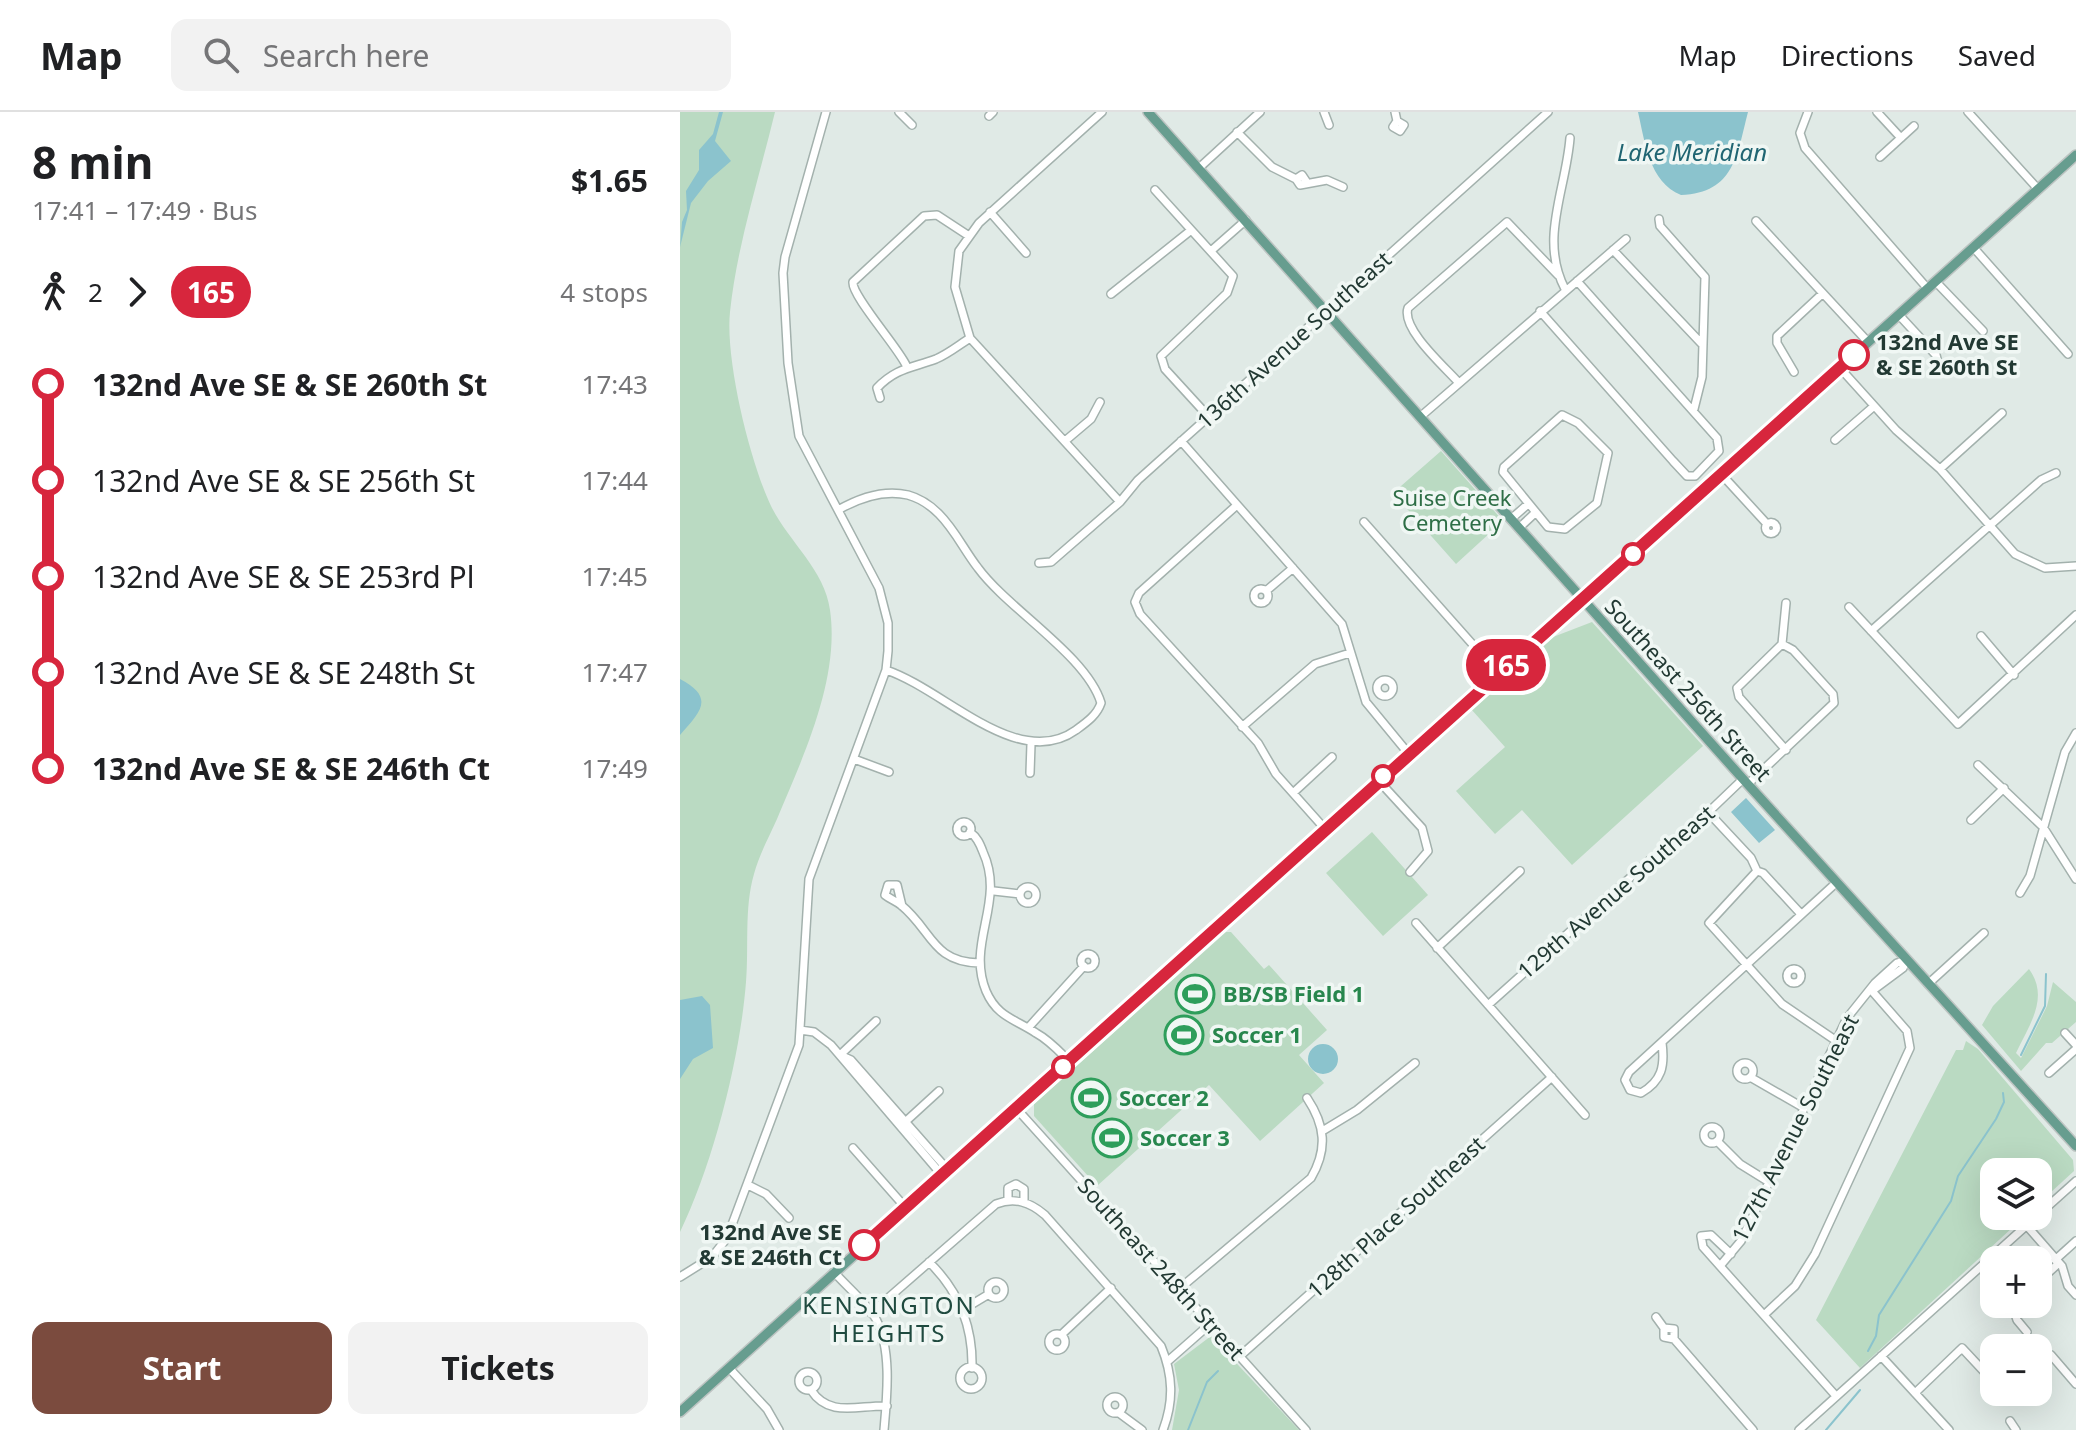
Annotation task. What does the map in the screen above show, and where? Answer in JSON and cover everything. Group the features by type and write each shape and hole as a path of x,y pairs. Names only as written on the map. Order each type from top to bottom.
{"main road":[{"name":"Southeast 256th Street","path":"1148,112 1746,782 2076,1146"},
{"path":"680,1412 1378,780 1723,476 2076,155"}],"street":[{"path":"680,1277 722,1247 792,1066 800,1030 809,879 886,670 885,605 799,436 788,363 785,257 826,112"},
{"path":"899,112 912,125"},
{"path":"1102,112 990,212 969,236 955,266 955,287 970,338 1120,502"},
{"path":"1199,168 1260,112"},
{"path":"1324,112 1329,125"},
{"name":"136th Avenue Southeast","path":"1039,563 1051,562 1120,502 1208,416 1476,180 1548,112"},
{"path":"1808,112 1800,133 1813,158 1932,285 1983,331"},
{"path":"1877,112 1901,138"},
{"path":"1968,112 2038,189"},
{"path":"1880,157 1914,126"},
{"path":"1237,132 1272,167 1296,179 1302,175 1306,181 1327,180 1343,187"},
{"path":"1558,275 1553,223 1570,138"},
{"path":"1155,190 1231,272 1233,281 1227,293 1161,356 1165,369 1208,416"},
{"path":"990,212 1026,253"},
{"path":"906,365 895,343 852,288 859,273 931,213 969,236"},
{"path":"1659,219 1660,226 1705,277 1702,377 1694,409"},
{"path":"1212,250 1246,220"},
{"path":"1756,221 1868,342"},
{"path":"1459,383 1411,328 1406,312 1507,222 1558,275 1565,289"},
{"path":"1111,294 1190,231"},
{"path":"1420,417 1626,239"},
{"path":"1973,247 2068,354"},
{"path":"1613,250 1701,343"},
{"path":"1540,311 1687,476 1695,476 1719,451 1717,438 1577,281"},
{"path":"1794,372 1777,343 1777,336 1822,294"},
{"path":"1899,315 1936,355 1940,370"},
{"path":"880,398 880,385 906,365 936,359 970,338"},
{"path":"1840,368 1873,407 1940,469 2015,554 2034,566 2076,566"},
{"path":"1065,441 1091,419 1100,402"},
{"path":"1835,440 1873,407"},
{"path":"1940,469 2002,413"},
{"path":"1562,415 1567,415 1608,453 1597,503 1565,529 1548,527 1535,513 1504,476 1504,467 1562,415"},
{"path":"1181,441 1342,624 1365,699 1408,753"},
{"path":"1871,631 2041,480 2056,473"},
{"path":"1723,476 1767,524"},
{"path":"838,510 875,494 893,493 908,495 936,511 978,568 1092,684 1101,703 1093,717 1070,735 1031,744 986,725 913,679 886,670"},
{"path":"1237,505 1139,593 1136,605 1140,614 1263,750 1276,774 1325,829"},
{"path":"1511,519 1527,505"},
{"path":"1519,528 1535,513"},
{"path":"1364,522 1498,673"},
{"path":"1266,591 1293,568"},
{"path":"1786,603 1782,644 1737,688 1739,697 1786,750"},
{"path":"1849,607 1958,724 2076,615"},
{"path":"1981,636 2014,675"},
{"name":"129th Avenue Southeast","path":"1488,1005 1708,812 1786,750 1834,703 1833,694 1793,650 1782,644"},
{"path":"1242,727 1315,664 1350,653"},
{"path":"1365,699 1377,691"},
{"path":"2020,893 2030,876 2065,752 2076,733"},
{"path":"1030,773 1031,744"},
{"path":"1293,793 1332,757"},
{"path":"854,759 889,772"},
{"path":"1978,765 2043,827 2076,879"},
{"path":"1378,780 1424,831 1428,851 1410,872"},
{"path":"1971,820 2004,788"},
{"path":"1708,812 1751,858 1757,871 1763,873 1800,913"},
{"path":"970,832 991,869 994,891 979,963 992,1004 1009,1021 1048,1040 1069,1061"},
{"path":"1437,948 1520,871"},
{"path":"1757,871 1709,923 1772,993 1797,1016 1835,1040"},
{"path":"1662,1043 1661,1076 1641,1093 1630,1090 1627,1075 1837,882"},
{"path":"994,891 1020,894"},
{"path":"902,906 948,957 962,963 979,963"},
{"path":"1416,923 1585,1115"},
{"path":"1928,984 1984,933"},
{"name":"127th Avenue Southeast","path":"1720,1266 1741,1241 1847,1018 1872,991 1903,968 1907,960"},
{"path":"1028,1028 1084,966"},
{"path":"1772,993 1788,980"},
{"path":"1764,1315 1795,1286 1815,1254 1907,1056 1911,1040 1899,1020 1872,991"},
{"path":"840,1055 876,1021"},
{"path":"800,1030 818,1034 840,1055 944,1171"},
{"path":"2049,1073 2076,1047 2065,1033"},
{"path":"1324,1130 1357,1110 1415,1063"},
{"name":"128th Place Southeast","path":"1239,1357 1552,1077"},
{"path":"1750,1077 1804,1108"},
{"path":"902,1124 939,1091"},
{"path":"1179,1289 1311,1178 1320,1159 1324,1130 1307,1098"},
{"name":"Southeast 248th Street","path":"1016,1108 1306,1430"},
{"path":"1717,1141 1740,1164 1769,1182"},
{"path":"853,1148 905,1207"},
{"path":"2052,1203 2076,1181"},
{"path":"1008,1201 1008,1188 1016,1184 1024,1189 1021,1201"},
{"path":"748,1185 766,1194 789,1218"},
{"path":"871,1313 989,1209 1008,1201 1021,1201 1045,1215 1152,1333 1168,1361 1172,1395 1163,1430"},
{"path":"1799,1430 2023,1230"},
{"path":"2030,1230 2057,1261 2076,1295"},
{"path":"1731,1254 1711,1235 1701,1236 1700,1242 1720,1266 1836,1396"},
{"path":"2052,1267 2076,1241"},
{"path":"929,1262 941,1274 964,1309 972,1368"},
{"path":"834,1272 871,1313 883,1343 887,1406 884,1430"},
{"path":"1061,1335 1111,1288"},
{"path":"964,1309 989,1294"},
{"path":"1656,1317 1664,1328 1664,1337 1674,1339 1753,1430"},
{"path":"2016,1318 2027,1332"},
{"path":"1168,1361 1210,1324"},
{"path":"1915,1393 1962,1348 1980,1367"},
{"path":"1881,1356 1949,1430"},
{"path":"2052,1356 2076,1384"},
{"path":"729,1368 767,1409 779,1430"},
{"path":"811,1390 824,1405 835,1409 887,1406"},
{"path":"1119,1413 1142,1430"},
{"path":"2010,1421 2016,1430"}],"green space":[{"path":"680,112 775,112 738,262 730,312 731,356 747,438 763,487 778,519 821,582 827,595 832,636 830,663 817,717 754,874 749,900 747,969 738,1044 714,1143 680,1232"},
{"name":"Suise Creek Cemetery","path":"1441,451 1503,521 1456,564 1393,493"},
{"path":"1592,622 1703,746 1572,865 1522,810 1495,834 1456,791 1505,747 1471,709 1553,637"},
{"path":"1372,832 1428,895 1383,936 1326,873"},
{"path":"1226,932 1231,932 1264,969 1269,965 1327,1030 1299,1055 1324,1083 1260,1141 1209,1085 1097,1186 1034,1116 1034,1104"},
{"path":"2029,969 2038,990 2038,1001 2016,1053 2021,1058 2047,1006 2053,982 2076,1002 2076,1022 2052,1043 2046,1043 2021,1071 1982,1025 1993,1006"},
{"path":"1966,1041 1978,1049 2073,1160 2074,1171 2052,1191 2052,1158 1980,1158 1980,1230 2010,1230 1992,1246 1980,1246 1980,1257 1860,1368 1816,1320 1956,1050 1963,1050"},
{"path":"1211,1336 1299,1430 1172,1430 1179,1390 1174,1364"}],"water":[{"path":"719,112 723,112 715,141 731,161 708,181 691,203 680,247 682,222 687,210 686,191 699,170 699,150 713,134"},
{"name":"Lake Meridian","path":"1638,112 1748,112 1736,156 1723,179 1699,193 1681,195 1670,189 1655,171"},
{"path":"680,679 698,693 701,706 680,735"},
{"path":"1746,798 1775,830 1759,843 1731,812"},
{"path":"702,996 710,1005 713,1048 693,1059 680,1079 680,1000"},
{"path":"1323,1044 1334,1048 1338,1059 1334,1070 1323,1074 1312,1070 1308,1059 1312,1048"}],"waterway":[{"path":"2021,1055 2045,1006 2046,974"},
{"path":"1868,1351 1876,1336 1879,1315 1951,1201 1958,1176 1996,1119 2004,1102 2003,1093"},
{"path":"1188,1430 1207,1382 1218,1371"},
{"path":"1826,1430 1860,1390"}],"bus line":[{"name":"165","path":"864,1245 1426,737 1723,476 1854,355"}],"place":[{"name":"132nd Ave SE & SE 260th St","path":"1854,355"},
{"name":"BB/SB Field 1","path":"1195,994"},
{"name":"Soccer 1","path":"1184,1035"},
{"name":"Soccer 2","path":"1091,1098"},
{"name":"Soccer 3","path":"1112,1138"},
{"name":"132nd Ave SE & SE 246th Ct","path":"864,1245"}],"district":[{"name":"KENSINGTON HEIGHTS","path":"889,1320"}]}
